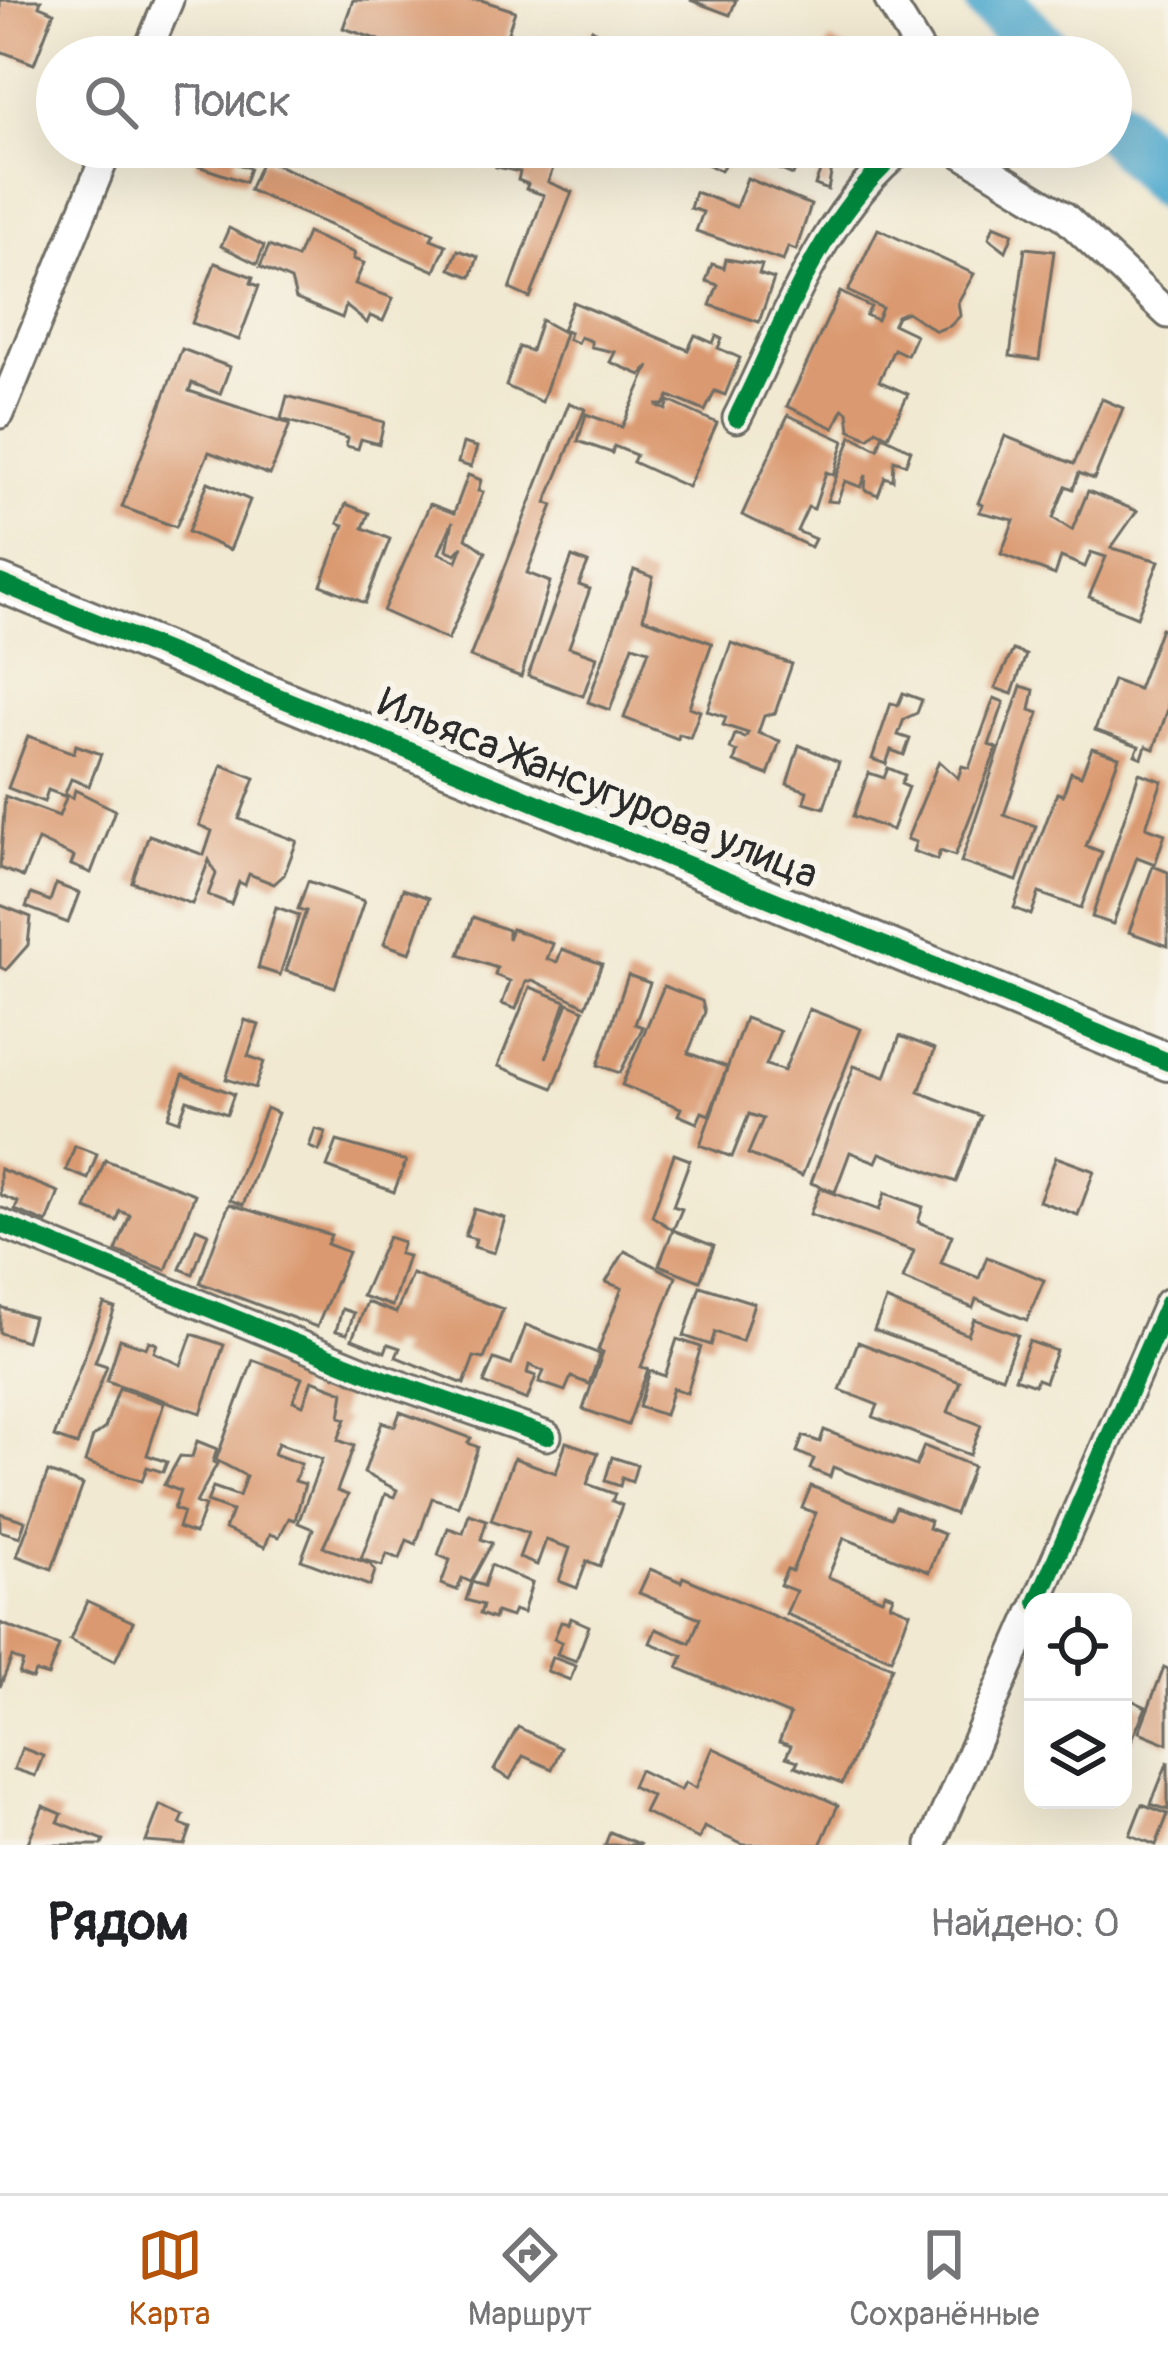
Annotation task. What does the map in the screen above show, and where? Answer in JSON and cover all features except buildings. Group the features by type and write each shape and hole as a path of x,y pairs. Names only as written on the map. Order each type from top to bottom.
{"street":[{"path":"154,36 169,0"},
{"path":"890,0 911,36"},
{"path":"0,414 100,168"},
{"path":"737,418 842,209 883,168"},
{"path":"985,168 1064,216 1168,314"},
{"name":"Ильяса Жансугурова улица","path":"0,583 1168,1062"},
{"path":"0,1223 383,1378 547,1436"},
{"path":"1041,1593 1168,1304"},
{"path":"931,1845 1024,1633"}],"waterway":[{"path":"993,0 1028,36"},
{"path":"1132,145 1168,182"}],"cycle path":[{"path":"737,418 827,237 882,168"},
{"path":"0,583 1168,1062"},
{"path":"0,1223 383,1379 547,1436"},
{"path":"1041,1593 1168,1303"}]}
